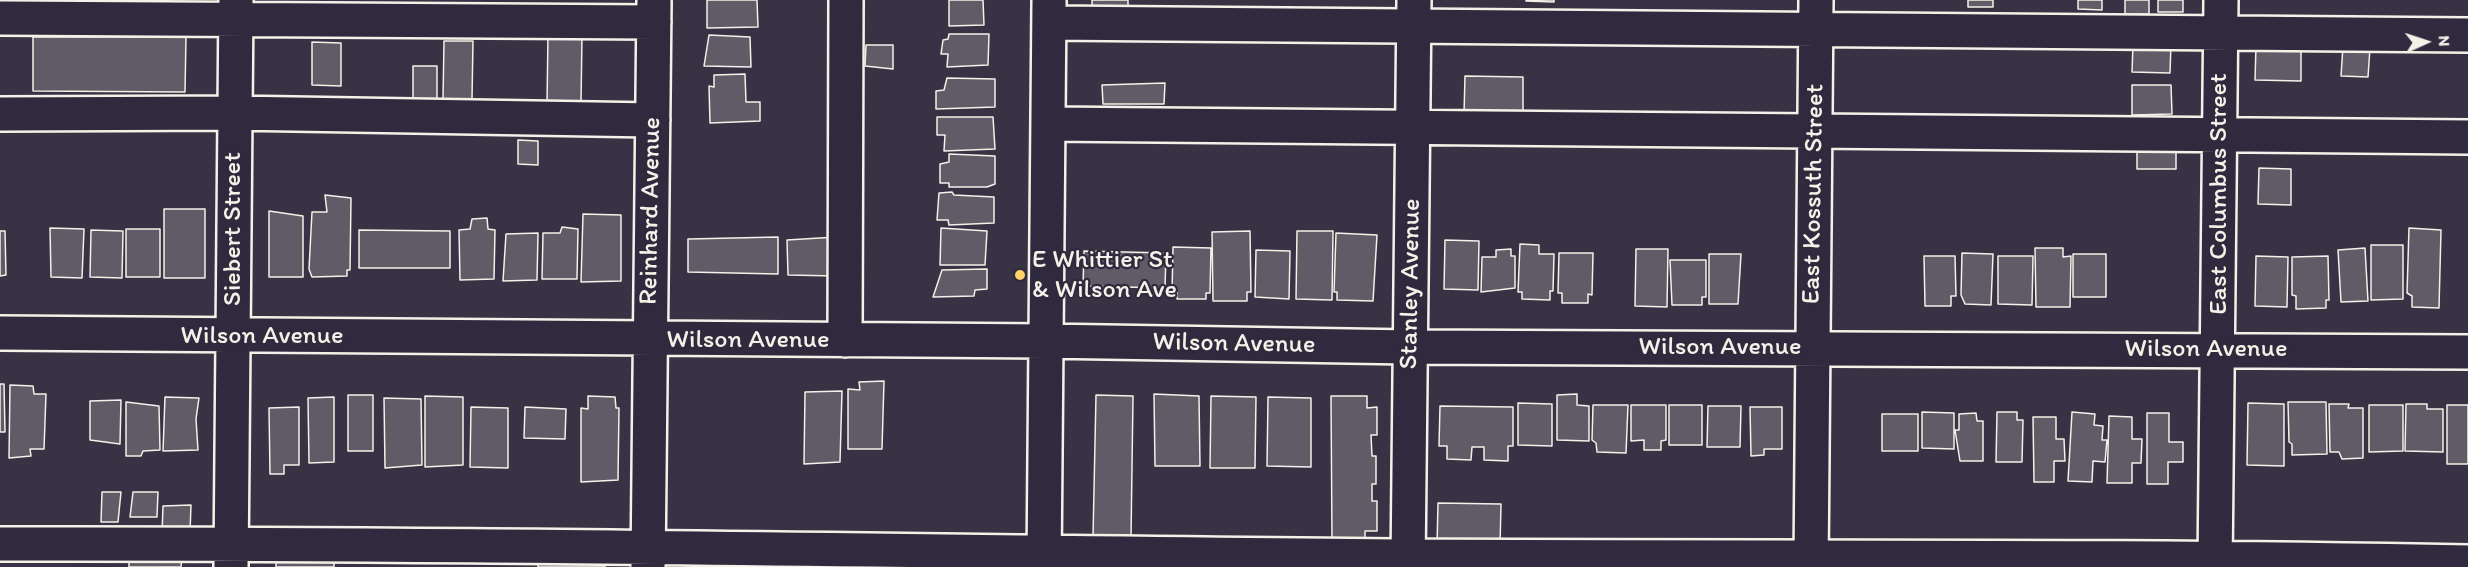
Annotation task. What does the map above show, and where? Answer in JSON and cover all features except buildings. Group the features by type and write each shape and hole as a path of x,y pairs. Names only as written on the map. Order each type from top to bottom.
{"street":[{"path":"845,340 846,0"},
{"name":"East Columbus Street","path":"2215,562 2221,0"},
{"path":"0,18 236,10 654,11"},
{"name":"Siebert Street","path":"231,555 236,10"},
{"name":"Reinhard Avenue","path":"648,557 654,11"},
{"path":"1044,559 1049,11 1816,15 2220,33 2468,35"},
{"name":"Stanley Avenue","path":"1408,561 1414,13"},
{"name":"East Kossuth Street","path":"1811,562 1816,15"},
{"path":"0,114 234,113 652,120"},
{"path":"1048,124 2468,138"},
{"name":"Wilson Avenue","path":"0,333 1045,341 1410,347 1813,347 2468,352"},
{"path":"0,544 231,555 1408,561 2468,562"}],"place":[{"name":"E Whittier St & Wilson Ave","path":"1020,275"}]}
